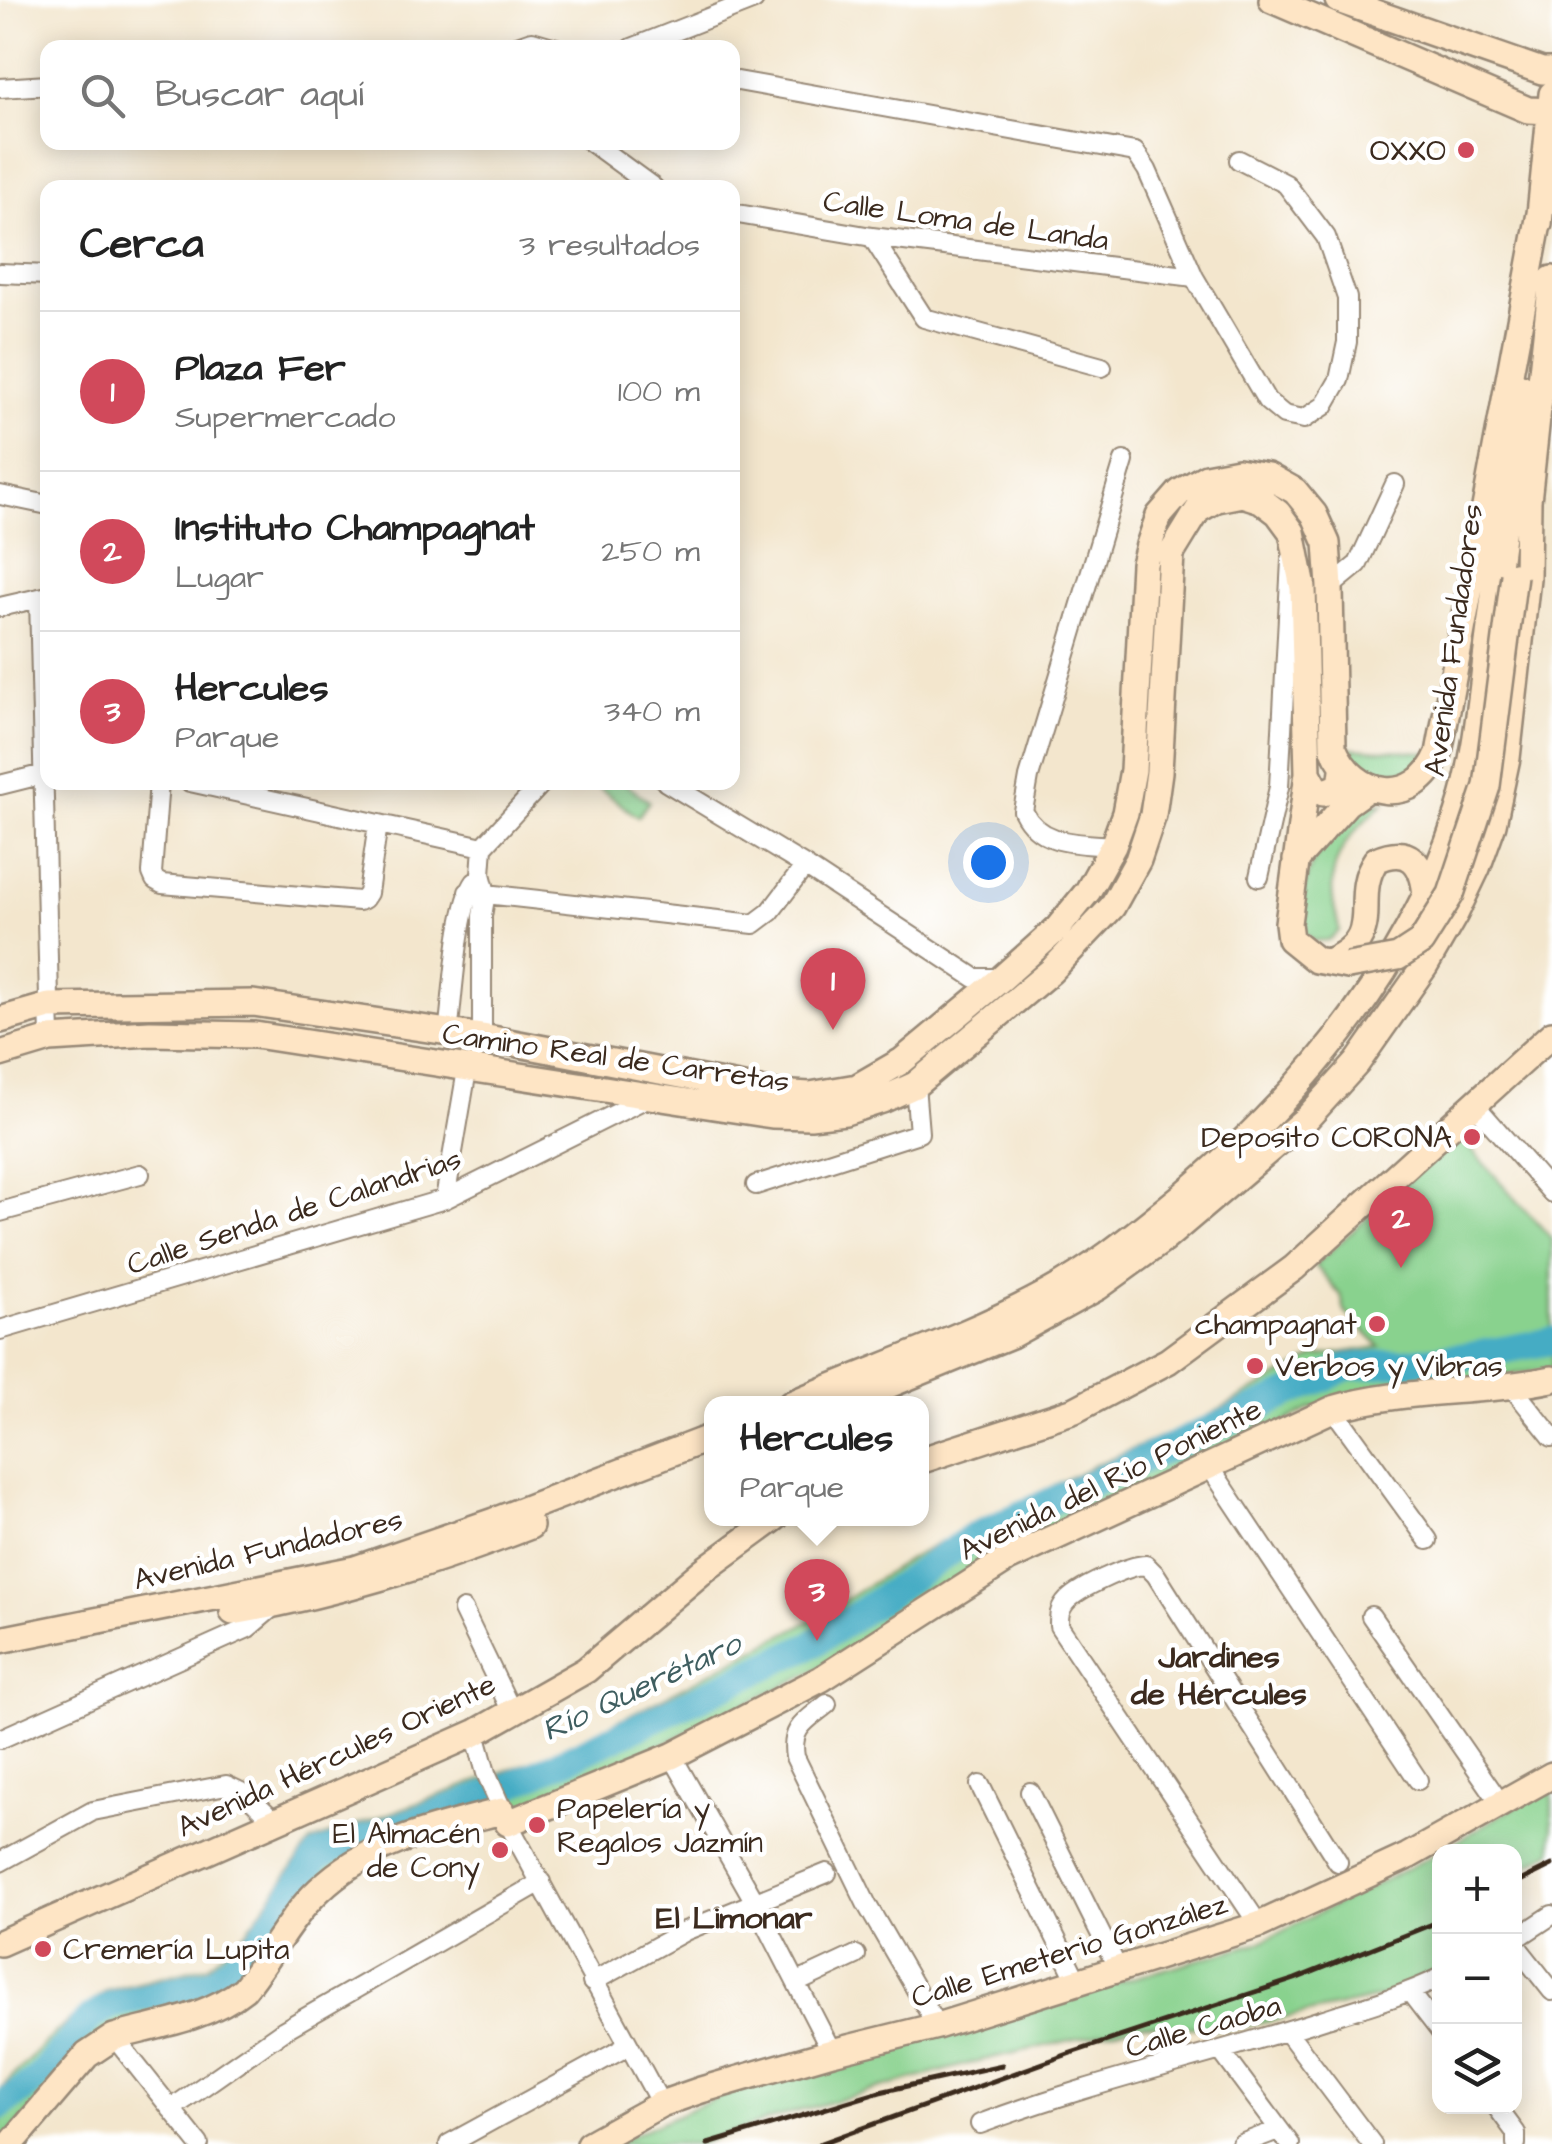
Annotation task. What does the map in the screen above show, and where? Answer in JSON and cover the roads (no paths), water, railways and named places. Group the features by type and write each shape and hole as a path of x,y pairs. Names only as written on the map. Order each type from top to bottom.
{"street":[{"path":"652,40 754,0"},
{"path":"1272,0 1528,110 1552,105"},
{"path":"1338,0 1542,71 1552,71"},
{"path":"740,81 1135,152 1147,170 1194,277 1267,401 1284,415 1304,418 1324,406 1339,380 1347,342 1347,298 1326,237 1286,184 1239,160"},
{"path":"0,88 40,85"},
{"name":"Avenida Fundadores","path":"811,1396 1005,1316 1052,1290 1142,1228 1242,1143 1310,1073 1384,967 1426,895 1459,812 1474,748 1552,105"},
{"path":"603,150 643,180"},
{"path":"1308,774 1323,792 1341,786 1343,770 1368,788 1394,792 1421,778 1433,766 1541,208"},
{"name":"Calle Loma de Landa","path":"740,215 872,238 1194,277"},
{"path":"872,238 924,318 1102,367"},
{"path":"0,272 40,274"},
{"name":"Avenida Fundadores","path":"862,1396 1011,1335 1098,1287 1163,1240 1308,1117 1357,1062 1426,966 1456,914 1493,824 1508,758 1527,578 1528,500 1552,280"},
{"path":"1113,846 1053,839 1035,830 1023,811 1028,777 1124,461"},
{"name":"Camino Real de Carretas","path":"0,1020 49,1006 253,1003 482,1037 776,1093 810,1095 857,1087 902,1061 992,985 1058,928 1088,891 1126,813 1144,564 1159,516 1180,492 1206,477 1238,471 1268,476 1295,491 1314,514 1326,543 1332,747 1343,770"},
{"path":"1330,587 1358,564 1395,484"},
{"name":"Camino Real de Carretas","path":"0,1054 50,1039 150,1033 254,1035 772,1115 845,1112 882,1100 914,1085 1005,1010 1112,907 1138,860 1153,815 1159,772 1171,554 1198,510 1217,499 1242,494 1261,500 1278,513 1292,532"},
{"path":"0,495 40,503"},
{"path":"1292,532 1302,588 1308,774 1288,924 1290,939 1306,955 1338,964 1398,957 1420,942 1451,894 1486,786 1528,500"},
{"path":"1259,877 1280,787 1292,532"},
{"path":"0,606 40,598"},
{"path":"0,784 40,774"},
{"path":"1296,860 1348,802 1368,788"},
{"path":"46,790 50,1039"},
{"path":"158,790 152,873 162,884 364,900 378,824"},
{"path":"226,790 484,847"},
{"path":"448,1033 484,847 536,790"},
{"path":"679,790 805,866 976,978 1003,989 1009,998 1005,1010"},
{"path":"1338,964 1360,940 1367,881 1376,860 1390,854 1414,860 1425,878 1426,895"},
{"path":"477,892 754,924 770,912 805,866"},
{"path":"477,892 482,916 482,1037"},
{"path":"1033,950 1023,968 1040,974"},
{"path":"992,985 1040,974"},
{"path":"929,1458 1075,1410 1168,1361 1294,1268 1552,1034"},
{"path":"445,1199 467,1070"},
{"path":"756,1184 919,1134 914,1085"},
{"name":"Calle Senda de Calandrias","path":"0,1330 445,1199 649,1097"},
{"path":"1475,1105 1552,1193"},
{"path":"0,1212 140,1174"},
{"name":"Avenida del Río Poniente","path":"11,2144 87,2055 114,2038 203,2012 231,1999 268,1959 319,1889 380,1846 672,1756 821,1679 1008,1559 1333,1409 1380,1398 1512,1387 1552,1379"},
{"path":"1512,1387 1552,1437"},
{"path":"1333,1409 1428,1540"},
{"name":"Avenida Fundadores","path":"0,1655 275,1595 431,1544 704,1440"},
{"name":"Avenida Fundadores","path":"0,1640 364,1584 435,1563 704,1458"},
{"path":"1210,1467 1418,1780"},
{"name":"Avenida Hércules Oriente","path":"0,1943 475,1733 586,1670 704,1570 764,1526"},
{"path":"1259,1925 1059,1626 1059,1612 1069,1598 1133,1564 1146,1564 1338,1862"},
{"path":"0,1739 248,1628 275,1595"},
{"path":"463,1610 511,1710"},
{"path":"1371,1616 1501,1804"},
{"path":"827,1704 798,1728 792,1741 795,1757 868,1905 936,2026"},
{"path":"475,1733 486,1774 502,1811 661,2104"},
{"path":"672,1756 755,1902 832,2052"},
{"name":"Calle Emeterio González","path":"1443,1844 1552,1775"},
{"path":"0,1862 94,1811 226,1785 247,1794 276,1822"},
{"path":"980,1785 1078,1983"},
{"path":"1030,1792 1119,1971"},
{"name":"Calle Emeterio González","path":"590,2144 661,2104 832,2052 936,2026 1259,1925 1432,1849"},
{"path":"592,1982 685,1931 826,1873"},
{"path":"171,2109 284,2030 542,1882"},
{"path":"1522,1936 1552,1915"},
{"path":"1522,1952 1552,1991"},
{"path":"798,1982 856,1955"},
{"name":"Calle Caoba","path":"980,2124 1073,2090 1287,2032 1432,1982"},
{"path":"1410,1992 1435,2024"},
{"path":"1287,2032 1372,2144"},
{"path":"114,2038 199,2144"},
{"path":"449,2144 628,2046"},
{"path":"1221,2051 1284,2137 1242,2144"},
{"path":"1502,2114 1516,2133 1516,2144"}],"waterway":[{"name":"Río Querétaro","path":"0,2106 35,2081 90,2018 112,2005 214,1981 252,1949 319,1855 501,1790 813,1644 974,1536 1348,1367 1470,1356 1552,1341"}],"railway":[{"path":"1522,1880 1552,1865"},
{"path":"819,2144 1071,2053 1295,1979 1432,1924"},
{"path":"708,2144 880,2092 1002,2065"}],"place":[{"name":"OXXO","path":"1466,150"},
{"name":"Plaza Fer","path":"833,1030"},
{"name":"Deposito CORONA","path":"1472,1137"},
{"name":"Instituto Champagnat","path":"1401,1268"},
{"name":"champagnat","path":"1377,1324"},
{"name":"Verbos y Vibras","path":"1255,1366"},
{"name":"Hercules","path":"817,1641"},
{"name":"Papelería y Regalos Jazmín","path":"537,1825"},
{"name":"El Almacén de Cony","path":"500,1850"},
{"name":"Cremería Lupita","path":"43,1949"}],"district":[{"name":"Jardines de Hércules","path":"1219,1674"},
{"name":"El Limonar","path":"734,1917"}]}
